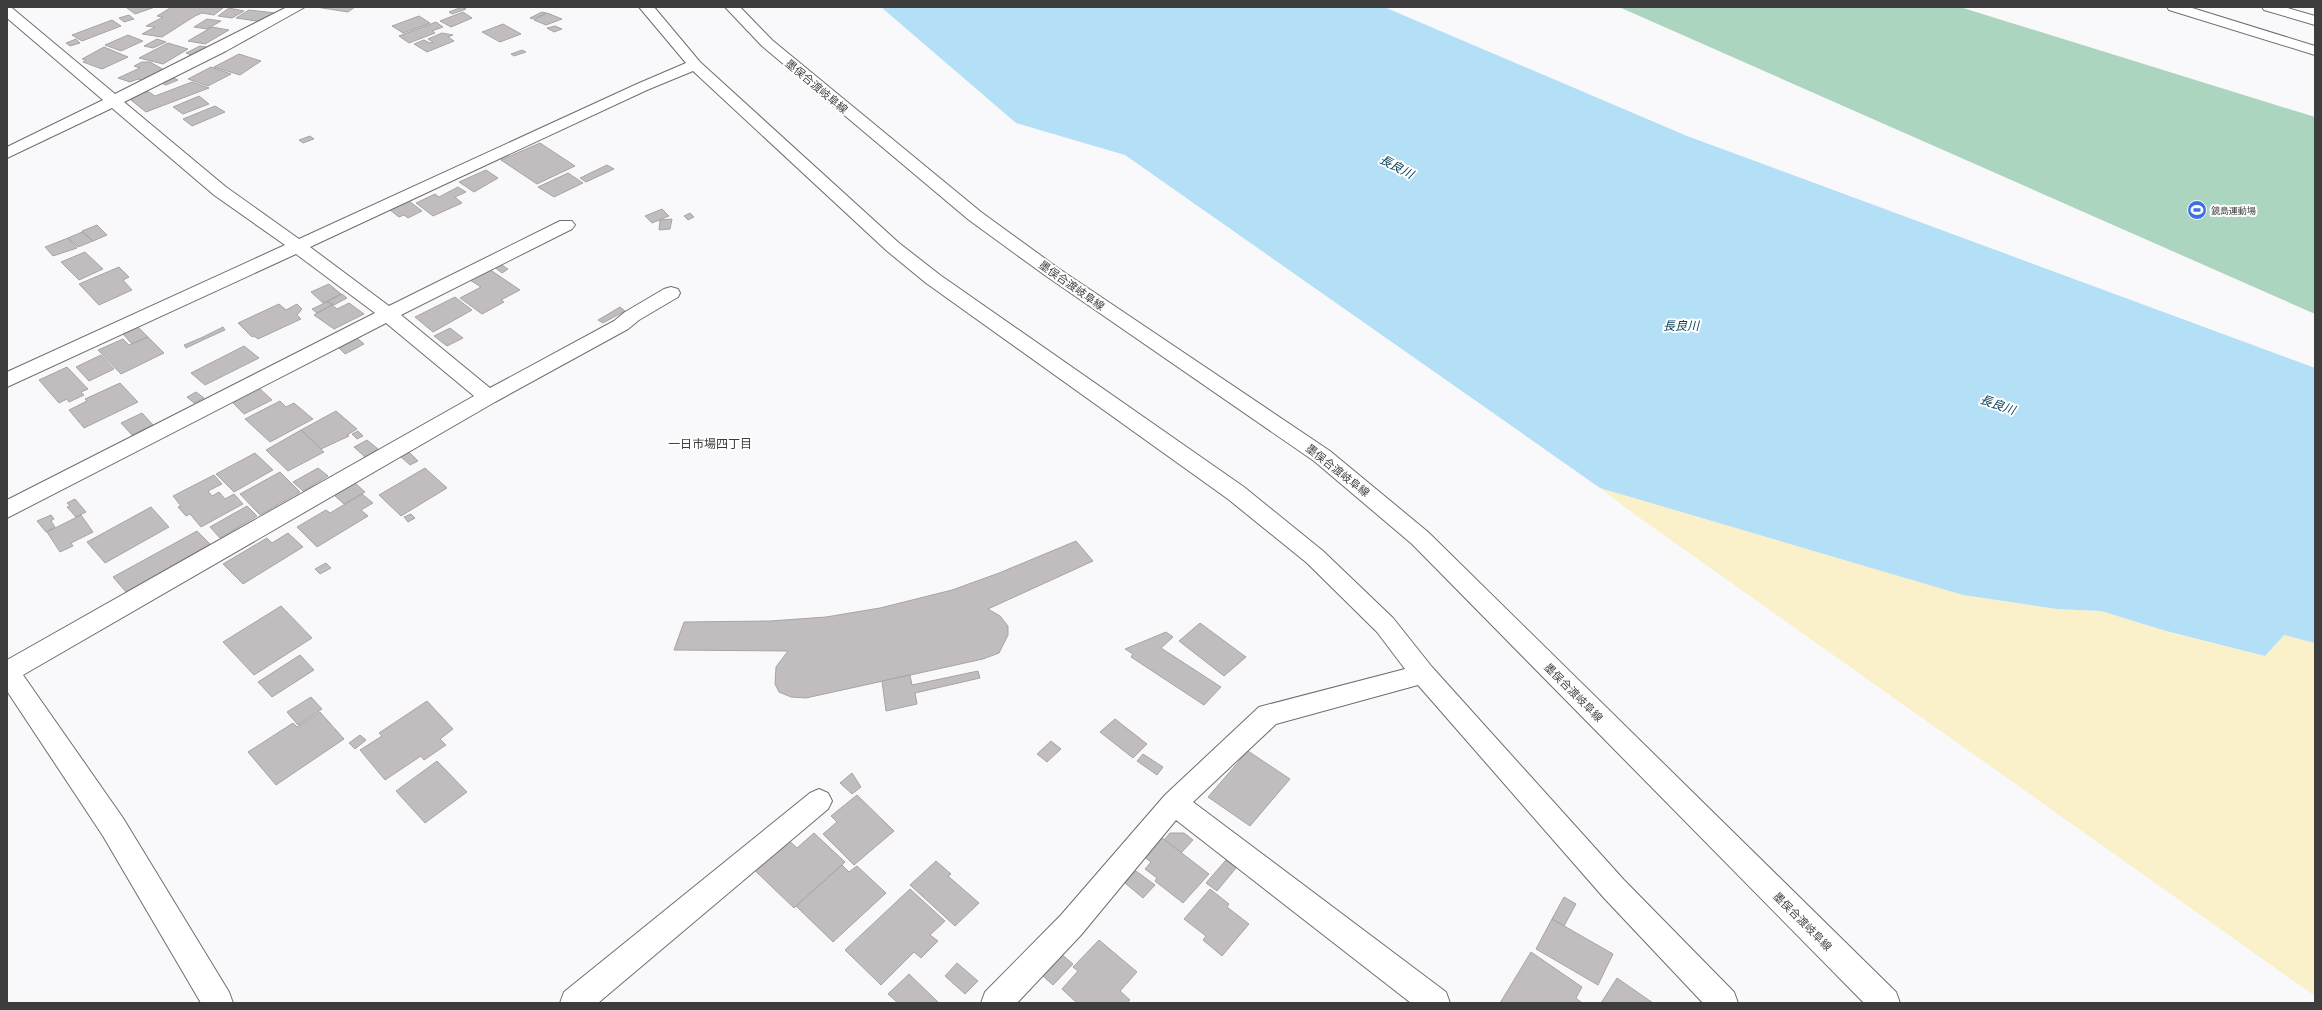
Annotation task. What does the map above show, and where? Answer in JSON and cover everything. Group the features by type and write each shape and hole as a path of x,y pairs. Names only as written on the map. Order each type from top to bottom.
{"street":[{"path":"7,12 21,7"},
{"path":"7,153 112,100 221,48 298,7"},
{"path":"646,7 695,66 893,247 940,284 1236,493 1315,557 1385,625 1423,674 1614,889 1723,1003"},
{"name":"墨俣合渡岐阜線","path":"732,7 767,44 975,216 1052,272 1322,456 1420,538 1885,1003"},
{"path":"2174,7 2315,51"},
{"path":"2268,7 2315,21"},
{"path":"7,12 220,191 299,246 388,314 488,397"},
{"path":"7,380 642,87 695,66"},
{"path":"7,510 388,314 566,225"},
{"path":"218,1003 113,827 7,672 488,397 621,325 632,316 671,293"},
{"path":"996,1003 1072,925 1174,803 1268,715 1423,674"},
{"path":"575,1003 819,801"},
{"path":"1174,803 1435,1003"}],"green space":[{"name":"鏡島運動場","path":"1619,7 1960,7 2315,117 2315,314"}],"sand":[{"path":"1600,488 1963,595 2057,609 2101,611 2168,632 2265,656 2284,635 2315,643 2315,996 1634,514"}],"water":[{"name":"長良川","path":"881,7 1384,7 1687,136 2315,368 2315,643 2284,635 2265,656 2166,631 2101,611 2057,609 1963,595 1600,488 1125,155 1016,123"}],"building":[{"path":"155,7 135,14 127,8"},
{"path":"172,7 223,8 214,15 202,13 195,16 162,37 142,34 155,27 146,26 163,17 157,16"},
{"path":"316,7 355,7 348,12"},
{"path":"462,7 466,9 452,14 449,12"},
{"path":"229,8 244,11 232,18 218,16"},
{"path":"249,10 276,13 263,22 236,18"},
{"path":"463,12 472,18 451,27 440,21"},
{"path":"542,12 546,13 533,19 530,18"},
{"path":"547,13 562,19 546,25 534,20"},
{"path":"129,15 134,19 124,22 119,18"},
{"path":"419,16 430,23 403,33 392,26"},
{"path":"207,19 221,21 207,29 194,27"},
{"path":"112,20 121,26 82,41 72,35"},
{"path":"436,22 443,27 432,31 435,33 409,43 399,36"},
{"path":"503,24 521,34 500,42 482,32"},
{"path":"555,26 562,29 554,32 547,28"},
{"path":"212,27 229,30 205,44 188,41"},
{"path":"442,33 453,35 448,37 454,41 427,52 414,44 424,40 430,43 433,42 428,39"},
{"path":"128,35 143,41 121,51 105,45"},
{"path":"76,39 80,43 70,46 66,43"},
{"path":"157,39 166,42 153,48 144,46"},
{"path":"168,43 188,49 163,64 139,58"},
{"path":"200,46 213,48 196,57 186,53"},
{"path":"104,47 128,57 102,69 83,62 86,60 82,59"},
{"path":"522,50 526,52 514,56 511,54"},
{"path":"239,54 261,61 240,75 214,67"},
{"path":"142,62 150,62 166,71 144,81 138,79 130,82 118,78 140,68 134,66"},
{"path":"211,67 231,74 208,86 188,79"},
{"path":"174,78 178,80 166,85 161,83"},
{"path":"192,82 209,88 146,112 131,100 142,92 149,92 155,96"},
{"path":"199,96 209,104 183,114 173,107"},
{"path":"215,106 225,112 192,126 183,119"},
{"path":"310,136 314,139 303,143 299,140"},
{"path":"540,143 575,166 537,184 501,160"},
{"path":"607,165 614,169 586,182 580,178"},
{"path":"486,170 498,178 474,192 459,182"},
{"path":"568,173 583,183 554,197 538,187"},
{"path":"458,187 466,192 455,197 462,203 433,216 416,203 435,194 439,197"},
{"path":"409,201 422,211 408,218 404,215 399,217 390,210"},
{"path":"662,209 669,216 652,223 645,216"},
{"path":"690,213 694,217 688,220 684,216"},
{"path":"672,219 670,229 659,230 660,220"},
{"path":"97,225 107,235 93,241 82,231"},
{"path":"82,232 93,241 78,247 68,238"},
{"path":"68,238 77,248 53,256 45,247"},
{"path":"85,252 103,269 79,280 61,262"},
{"path":"500,264 508,269 502,273 494,267"},
{"path":"119,267 129,277 123,280 132,290 99,305 79,284"},
{"path":"489,269 520,290 501,300 504,302 482,314 460,298 481,287 470,280"},
{"path":"329,284 341,294 323,303 311,292"},
{"path":"342,294 347,298 334,305 327,302"},
{"path":"455,297 472,310 433,332 415,317"},
{"path":"327,302 333,304 317,313 312,309"},
{"path":"349,303 364,314 334,329 314,315 332,305 337,309"},
{"path":"279,304 286,310 297,304 302,309 297,315 301,319 258,339 254,336 252,337 238,323"},
{"path":"620,307 625,311 603,323 598,320"},
{"path":"138,327 148,337 132,344 123,334"},
{"path":"223,327 225,330 205,339 203,337"},
{"path":"450,328 463,338 447,346 434,336"},
{"path":"148,337 164,353 121,374 98,350 123,339 129,345"},
{"path":"203,337 205,339 186,348 184,345"},
{"path":"357,338 364,344 345,354 339,348"},
{"path":"244,346 259,358 205,385 191,373"},
{"path":"101,355 114,369 89,381 76,367"},
{"path":"67,367 88,389 81,392 84,395 69,402 67,399 59,403 39,380"},
{"path":"120,383 138,402 84,428 69,410 87,401 85,399"},
{"path":"259,388 272,400 244,414 232,402"},
{"path":"196,392 204,398 194,403 187,397"},
{"path":"280,401 286,407 294,403 313,419 270,442 245,419"},
{"path":"336,411 357,429 347,435 349,436 321,449 301,430"},
{"path":"142,413 153,425 132,435 121,423"},
{"path":"301,430 324,452 288,471 266,450"},
{"path":"358,431 363,436 357,439 352,434"},
{"path":"367,440 378,449 365,457 354,447"},
{"path":"408,451 418,461 410,465 400,456"},
{"path":"255,453 273,470 234,492 216,474"},
{"path":"318,468 328,476 303,491 293,482"},
{"path":"425,468 447,488 401,516 379,495"},
{"path":"280,472 300,492 260,515 240,494"},
{"path":"214,475 222,484 208,491 212,496 219,492 225,499 234,494 243,504 201,527 190,514 186,516 178,507 181,506 173,496"},
{"path":"355,483 365,492 344,504 334,495"},
{"path":"362,494 373,503 361,510 368,516 317,547 297,527 326,510 330,513"},
{"path":"75,499 86,512 76,517 67,507 70,506 67,503"},
{"path":"247,506 257,516 220,538 210,527"},
{"path":"151,507 169,527 105,563 87,542"},
{"path":"411,514 415,518 408,522 404,517"},
{"path":"51,515 54,519 51,521 55,527 46,532 37,521"},
{"path":"81,515 93,532 71,543 73,546 60,552 47,532"},
{"path":"197,531 210,544 126,592 113,577"},
{"path":"288,533 303,547 243,584 223,564 267,538 272,543"},
{"path":"1076,541 1093,561 988,609 1000,616 1008,626 1008,635 999,653 983,659 806,698 791,697 779,692 775,684 776,667 788,651 674,650 684,622 770,621 826,617 880,608 952,590 999,573"},
{"path":"326,563 331,568 320,574 315,569"},
{"path":"281,606 312,638 254,675 223,642"},
{"path":"1200,623 1246,657 1224,676 1179,641"},
{"path":"1166,632 1173,637 1161,648 1221,687 1204,705 1131,657 1133,654 1125,649"},
{"path":"300,655 314,670 272,697 258,682"},
{"path":"978,671 980,678 915,693 917,704 886,711 882,681 910,675 912,685"},
{"path":"311,697 322,709 298,725 287,712"},
{"path":"427,701 453,729 440,739 446,745 424,760 421,756 385,780 360,750 382,736 379,733"},
{"path":"320,712 344,739 276,785 248,752 293,723 297,727"},
{"path":"1115,719 1147,744 1133,758 1100,732"},
{"path":"360,735 366,740 355,749 349,743"},
{"path":"1051,741 1061,749 1047,762 1037,754"},
{"path":"1248,751 1290,779 1250,826 1208,797"},
{"path":"1143,754 1163,767 1157,775 1137,761"},
{"path":"437,761 467,792 425,823 396,791"},
{"path":"852,773 861,787 852,794 840,783"},
{"path":"857,795 894,831 854,865 823,834 837,822 831,816"},
{"path":"781,833 797,848 814,833 845,862 794,908 746,862"},
{"path":"1170,833 1184,833 1193,840 1181,853 1164,840"},
{"path":"1161,837 1209,874 1183,903 1155,881 1157,878 1145,869 1151,862 1143,856"},
{"path":"1226,860 1236,868 1217,891 1206,883"},
{"path":"936,861 951,874 948,876 979,903 955,926 910,885"},
{"path":"842,865 849,872 857,866 886,893 833,942 796,906"},
{"path":"1136,871 1155,885 1143,898 1125,883"},
{"path":"910,889 945,921 930,935 938,941 921,958 914,952 881,985 845,950"},
{"path":"1210,889 1229,904 1227,907 1249,924 1222,956 1203,940 1206,936 1184,919"},
{"path":"1564,897 1576,904 1564,926 1552,919"},
{"path":"1552,919 1613,954 1598,985 1536,949"},
{"path":"1099,940 1137,972 1120,991 1130,1000 1127,1003 1077,1003 1062,989 1078,971 1073,967"},
{"path":"1053,947 1073,964 1053,985 1034,968"},
{"path":"1531,952 1582,987 1576,998 1582,1003 1500,1003"},
{"path":"957,963 978,981 965,994 945,976"},
{"path":"909,974 939,1003 898,1003 888,994"},
{"path":"1617,978 1653,1003 1601,1003"}],"place":[{"name":"鏡島運動場","path":"2197,210"}],"district":[{"name":"一日市場四丁目","path":"710,443"}]}
